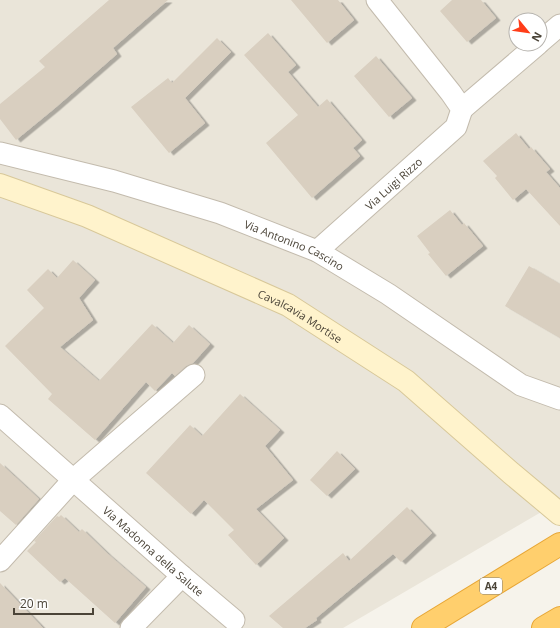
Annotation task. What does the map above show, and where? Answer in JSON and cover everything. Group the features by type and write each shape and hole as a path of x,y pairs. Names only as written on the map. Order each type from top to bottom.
{"highway":[{"name":"A4","path":"423,628 560,544"},
{"path":"543,628 560,618"}],"street":[{"path":"377,0 462,109"},
{"name":"Via Luigi Rizzo","path":"548,35 560,25"},
{"name":"Via Luigi Rizzo","path":"317,251 456,127 462,109 528,52"},
{"name":"Via Antonino Cascino","path":"0,153 114,181 220,213 317,251 388,294 521,385 560,399"},
{"name":"Cavalcavia Mortise","path":"0,185 87,216 288,305 406,381 560,514"},
{"path":"0,561 73,480 194,375"},
{"name":"Via Madonna della Salute","path":"0,415 234,620"},
{"path":"131,628 182,576"}],"shaded area":[{"path":"0,0 560,0 560,501 343,628 0,628"}],"building":[{"path":"109,0 168,0 113,48 117,54 16,140 0,119 0,104 45,67 39,61"},
{"path":"291,0 338,0 354,20 327,43"},
{"path":"452,0 481,0 496,18 467,42 440,11"},
{"path":"268,33 296,65 288,72 318,107 327,99 362,140 353,148 360,156 312,198 266,143 298,115 244,55"},
{"path":"217,38 231,52 185,98 205,123 169,153 131,107 168,78 172,83"},
{"path":"376,56 412,98 389,117 354,76"},
{"path":"516,133 529,149 531,147 550,169 546,172 560,188 560,226 526,189 513,200 495,178 497,176 483,161"},
{"path":"450,210 462,225 464,223 483,246 446,276 428,254 430,253 417,236"},
{"path":"73,260 95,280 79,298 93,320 60,347 99,381 152,324 173,343 189,325 210,344 193,363 186,366 175,376 172,373 155,391 146,382 95,440 48,399 52,394 5,346 44,308 27,290 48,269 57,278"},
{"path":"529,266 560,284 560,338 505,306"},
{"path":"240,394 280,430 265,446 293,480 256,509 284,538 256,565 228,535 234,530 204,500 191,514 146,473 190,425 202,436"},
{"path":"337,451 355,469 327,496 310,480"},
{"path":"0,463 39,499 16,525 0,511"},
{"path":"407,507 432,533 401,562 393,554 316,618 317,620 305,628 283,628 269,616 343,553 349,561"},
{"path":"61,515 79,532 82,529 146,587 115,623 65,578 60,582 27,551 57,516 59,517"},
{"path":"0,583 21,605 43,628 0,628"}]}
